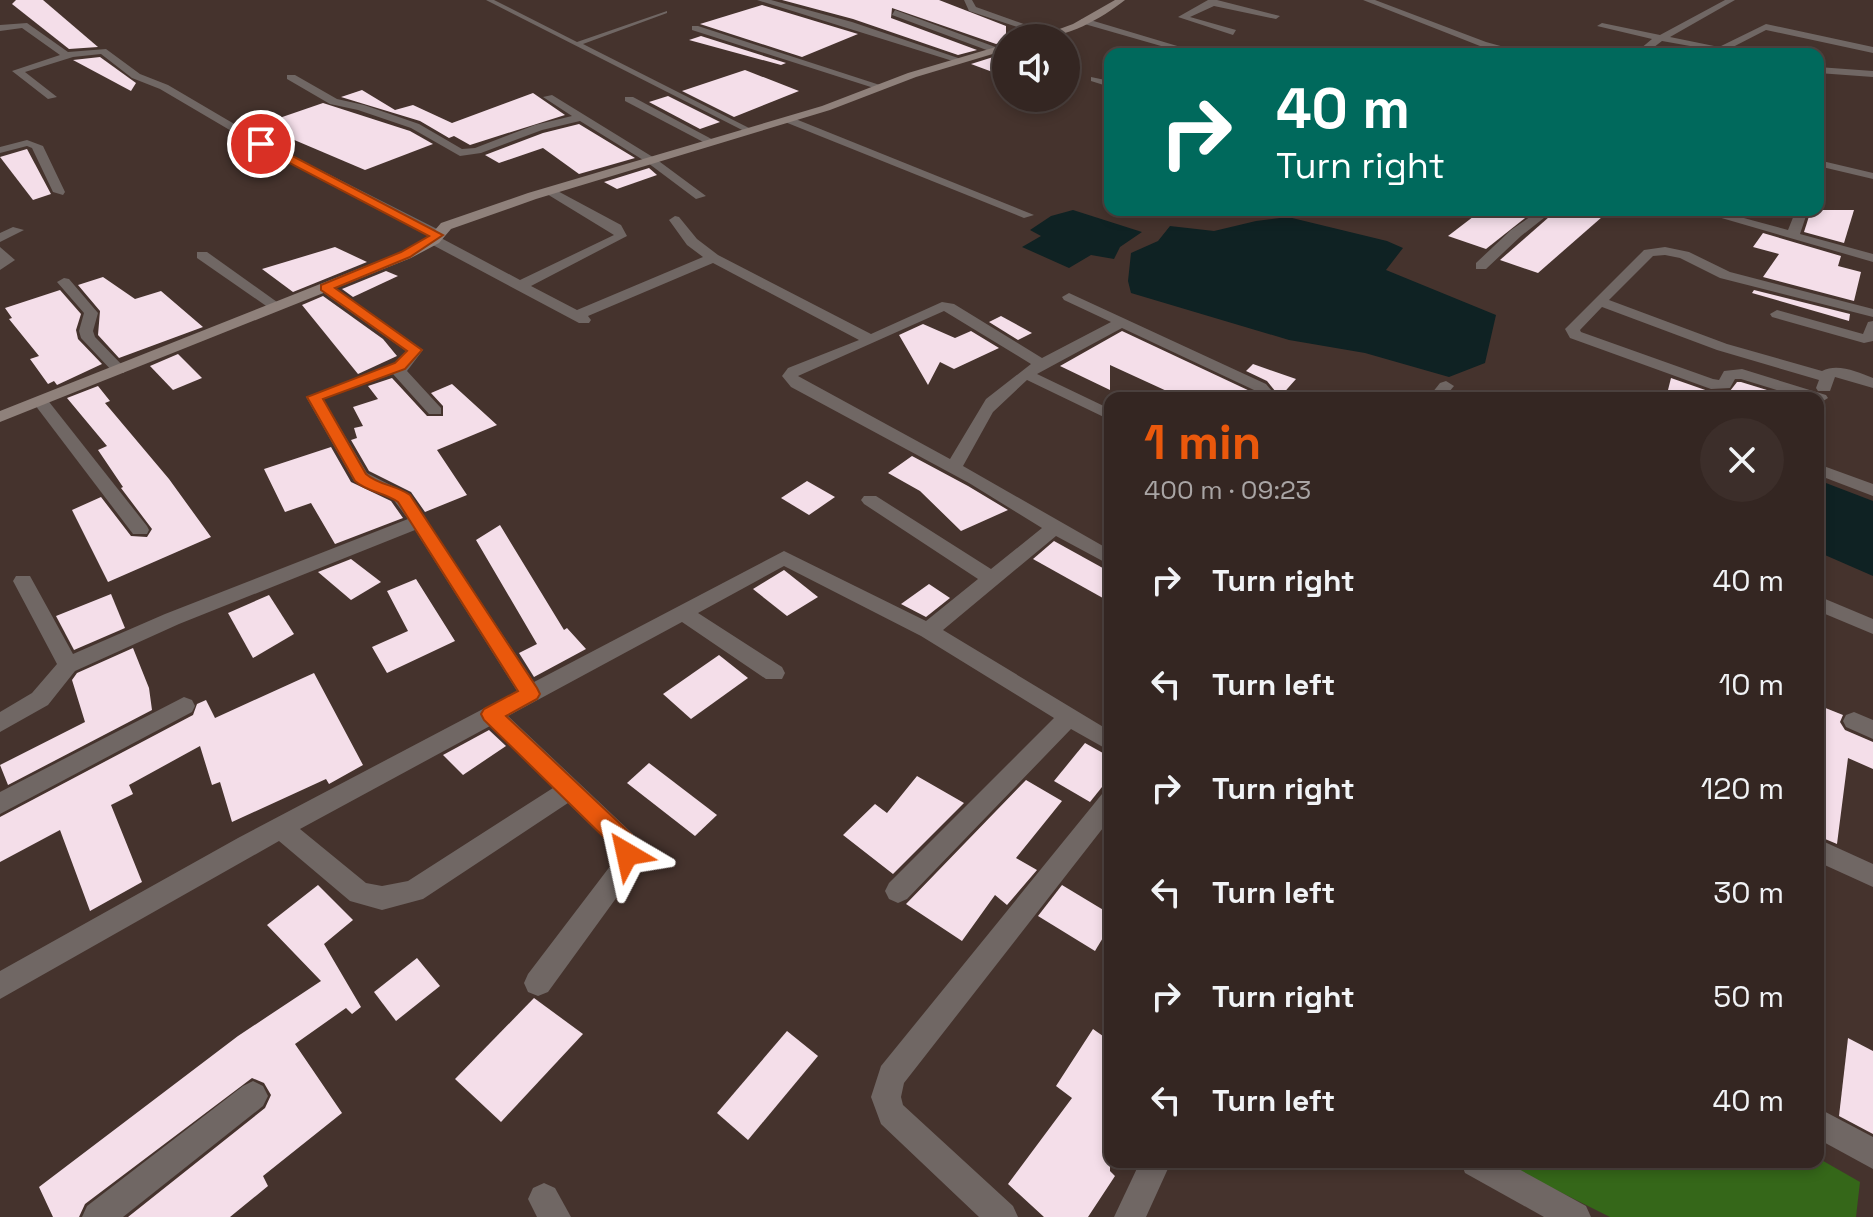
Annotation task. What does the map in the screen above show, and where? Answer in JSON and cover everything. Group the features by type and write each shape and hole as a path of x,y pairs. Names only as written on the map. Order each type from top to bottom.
{"street":[{"path":"761,0 849,24 959,60"},
{"path":"968,0 972,3 972,9 1013,24"},
{"path":"1076,24 1121,0"},
{"path":"1367,0 1500,48"},
{"path":"1647,48 1731,0"},
{"path":"1233,32 1182,17 1213,1 1276,16"},
{"path":"895,13 992,45"},
{"path":"1084,21 1178,48"},
{"path":"0,28 24,25 64,54 70,55"},
{"path":"1602,26 1710,48"},
{"path":"1724,48 1766,27 1873,50"},
{"path":"695,28 881,87"},
{"path":"0,417 326,288 436,238 446,226 548,191 789,120 992,50"},
{"path":"52,97 17,71 70,55 103,51 136,76 164,87 261,144 580,318 713,258"},
{"path":"1824,70 1871,72"},
{"path":"291,77 334,102 360,107 415,126 460,153 477,151 551,123 583,117"},
{"path":"1095,79 1104,82"},
{"path":"548,97 652,161 700,196"},
{"path":"629,99 713,143"},
{"path":"789,120 1028,215"},
{"path":"0,150 27,143 37,146 59,192"},
{"path":"1824,164 1870,176"},
{"path":"520,286 621,236 616,228 548,191"},
{"path":"1481,266 1516,233 1540,216"},
{"path":"1722,216 1873,258"},
{"path":"1793,235 1800,216"},
{"path":"675,220 692,242 713,258 871,340"},
{"path":"0,238 18,230"},
{"path":"0,251 8,260 0,266"},
{"path":"1795,392 1742,374 1730,374 1724,385 1711,384 1575,335 1572,329 1649,253 1665,251 1701,261 1707,268 1725,275 1873,313"},
{"path":"202,255 277,307"},
{"path":"64,282 91,313 86,331 88,338 119,370"},
{"path":"326,288 415,350 400,366 314,397 360,477 367,484 398,493 530,694"},
{"path":"1069,297 1260,387 1265,392"},
{"path":"1599,301 1722,347 1826,377"},
{"path":"1104,411 1034,370 949,307 937,308 871,340 793,371 790,378 954,467 1104,555"},
{"path":"1777,314 1864,339 1869,338 1873,325"},
{"path":"954,467 990,404 1034,370 1120,323"},
{"path":"400,366 399,372 435,411"},
{"path":"1821,392 1829,372 1835,371 1873,383"},
{"path":"40,401 140,530"},
{"path":"1824,471 1873,490"},
{"path":"870,500 993,580"},
{"path":"0,723 40,699 68,665 172,619 418,522"},
{"path":"928,631 1055,527"},
{"path":"0,986 281,828 784,558 928,631 1104,738"},
{"path":"23,581 68,665"},
{"path":"1824,606 1873,627"},
{"path":"682,612 774,673"},
{"path":"0,804 184,706"},
{"path":"491,714 624,842 627,854 621,871 538,983"},
{"path":"898,891 1069,717"},
{"path":"281,828 359,893 382,898 414,891 569,790"},
{"path":"1002,1217 891,1114 886,1097 891,1076 1104,809"},
{"path":"1824,853 1873,876"},
{"path":"98,1217 253,1096"},
{"path":"1824,1126 1873,1154"},
{"path":"1130,1217 1153,1168"},
{"path":"1487,1168 1575,1217"}],"lane":[{"path":"489,0 751,131"},
{"path":"577,44 665,12"}],"green space":[{"path":"1824,1161 1860,1182 1856,1217 1610,1217 1512,1168 1824,1168"}],"water":[{"path":"1073,210 1142,232 1120,247 1114,259 1091,255 1069,268 1022,247 1041,236 1030,230 1051,216"},
{"path":"1288,217 1387,241 1403,248 1386,270 1496,315 1485,363 1449,377 1365,353 1289,340 1131,293 1128,281 1131,253 1158,241 1170,226 1214,231"},
{"path":"1824,482 1873,501 1873,576 1824,555"}],"building":[{"path":"16,0 43,0 98,47 69,49 12,4"},
{"path":"782,0 939,0 1001,24 992,24 992,43 892,8 891,18 977,50 958,55 853,19"},
{"path":"762,5 858,34 802,57 700,24"},
{"path":"701,36 786,63 781,65 689,40"},
{"path":"100,57 136,83 131,91 73,60"},
{"path":"992,57 992,72 971,64"},
{"path":"745,70 799,91 734,117 682,91"},
{"path":"362,90 395,110 413,105 452,123 533,93 565,115 470,145 454,136 449,138 420,121 341,97"},
{"path":"668,96 720,122 700,129 649,102"},
{"path":"323,103 410,131 433,144 365,170 259,125"},
{"path":"579,124 635,158 579,174 543,148 499,163 485,155 543,133"},
{"path":"27,149 51,194 33,200 0,157"},
{"path":"649,168 657,175 617,189 604,182"},
{"path":"1824,210 1854,210 1844,243 1804,232 1809,216 1824,216"},
{"path":"1474,216 1527,216 1486,249 1448,236"},
{"path":"1550,216 1603,216 1538,273 1500,260"},
{"path":"1763,233 1841,256 1838,266 1861,272 1854,301 1763,277 1779,254 1753,247"},
{"path":"335,247 367,262 293,292 262,269"},
{"path":"386,271 398,276 353,297 342,289"},
{"path":"103,277 135,299 161,291 203,327 119,358 98,335 100,311 78,285"},
{"path":"60,290 81,314 76,330 78,339 102,364 57,385 54,381 48,384 30,359 39,356 9,319 12,318 5,308"},
{"path":"1754,290 1850,314 1849,321 1752,293"},
{"path":"323,296 383,339 397,356 358,374 302,305"},
{"path":"1001,316 1032,333 1018,340 989,322"},
{"path":"923,324 955,338 971,331 999,348 954,369 940,362 928,385 899,335"},
{"path":"1122,331 1252,392 1169,392 1110,365 1110,390 1060,366"},
{"path":"178,354 202,378 173,390 150,366"},
{"path":"1253,364 1296,379 1284,392 1276,392 1267,381 1246,371"},
{"path":"392,378 427,416 443,416 443,406 431,393 452,384 497,425 437,450 467,495 425,512 411,492 369,471 351,440 357,438 354,428 363,426 353,407 378,399 368,386"},
{"path":"1671,378 1711,392 1668,392"},
{"path":"1737,382 1773,392 1711,392 1730,391"},
{"path":"98,386 110,401 105,403 169,479 211,537 108,582 72,510 101,497 131,536 147,537 152,529 121,488 98,450 107,446 67,398"},
{"path":"331,447 351,482 391,501 403,518 335,544 311,503 285,512 264,469"},
{"path":"912,456 1008,510 961,531 920,491 888,473"},
{"path":"807,481 835,497 809,515 781,498"},
{"path":"500,525 564,630 567,628 586,649 534,677 519,653 537,644 476,540"},
{"path":"1054,541 1104,569 1104,599 1033,559"},
{"path":"351,559 381,582 351,600 318,572"},
{"path":"784,570 818,597 787,616 753,589"},
{"path":"416,579 455,641 387,673 372,647 408,631 387,591"},
{"path":"929,584 950,598 926,617 901,604"},
{"path":"111,594 125,628 74,650 56,616"},
{"path":"269,595 294,634 253,658 228,613"},
{"path":"133,648 149,688 152,710 8,785 0,765 85,722 72,680 77,673"},
{"path":"719,655 748,678 691,719 663,694"},
{"path":"314,673 363,765 329,784 326,779 232,822 220,782 212,785 200,746 129,785 133,794 111,805 142,882 90,911 60,830 0,862 0,817 193,715 197,704 206,700 215,718"},
{"path":"1824,707 1843,715 1840,722 1845,730 1873,742 1873,769 1848,758 1837,844 1824,839"},
{"path":"489,730 506,746 463,775 443,755"},
{"path":"1085,743 1104,754 1104,784 1090,802 1054,781"},
{"path":"649,763 717,815 695,836 627,783"},
{"path":"917,776 964,803 893,874 843,835 875,804 887,813"},
{"path":"1026,780 1062,801 1016,858 1037,870 1007,905 995,895 962,941 906,904"},
{"path":"318,885 353,920 324,944 361,1007 352,1014 346,1008 295,1044 342,1113 263,1176 268,1186 230,1217 128,1217 265,1108 271,1095 264,1083 252,1078 85,1204 79,1217 53,1217 39,1187 238,1036 321,981 267,925"},
{"path":"1062,885 1104,910 1104,936 1095,951 1038,916"},
{"path":"417,958 440,986 396,1021 374,992"},
{"path":"534,998 583,1034 501,1122 455,1079"},
{"path":"1093,1029 1104,1037 1104,1168 1110,1168 1115,1176 1088,1217 1044,1217 1008,1184 1072,1098 1056,1086"},
{"path":"787,1031 818,1056 748,1140 717,1113"},
{"path":"1848,1038 1873,1051 1873,1134 1839,1116"}],"route":[{"path":"261,144 438,235 406,255 326,288 415,350 400,366 314,397 360,477 367,484 391,489 404,499 530,694 491,714 624,842 627,854"}]}
